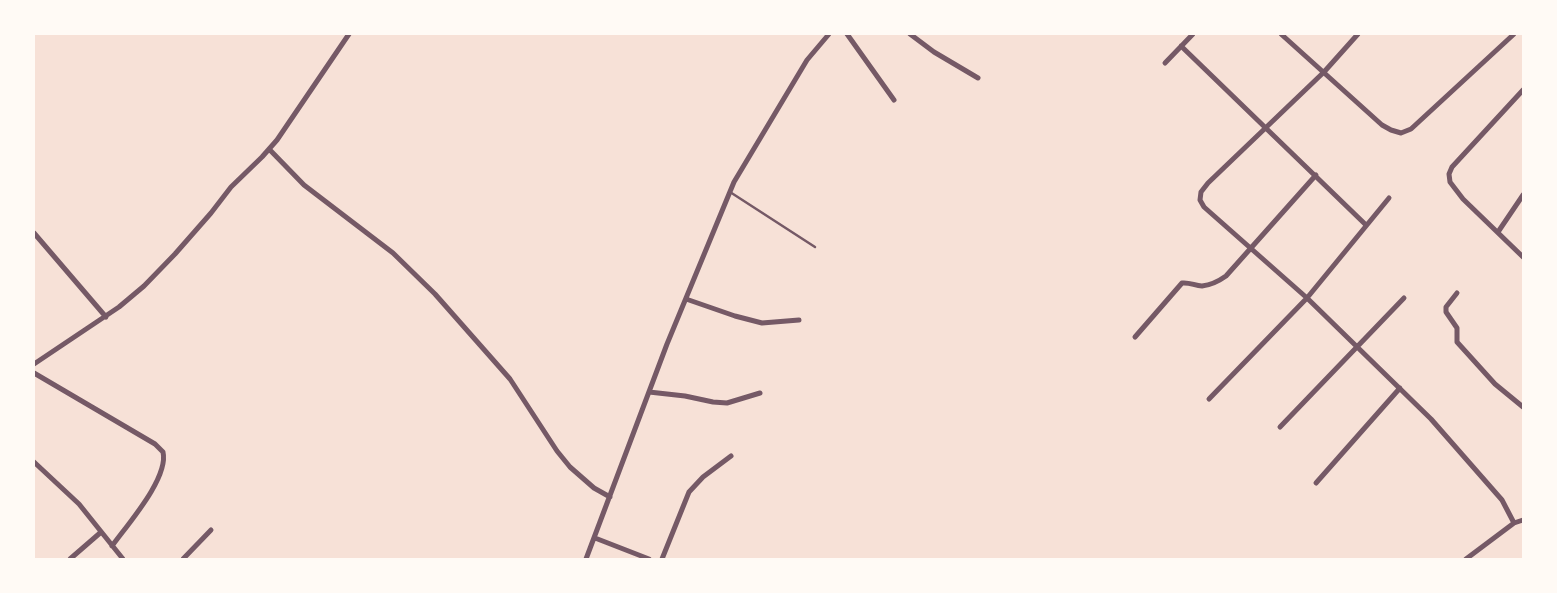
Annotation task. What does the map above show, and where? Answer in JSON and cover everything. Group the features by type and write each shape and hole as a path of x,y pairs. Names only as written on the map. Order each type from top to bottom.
{"street":[{"path":"34,364 106,317 144,286 201,225 231,187 269,150 349,34"},
{"path":"586,559 649,392 734,182 807,60 829,34"},
{"path":"847,34 894,100"},
{"path":"910,34 934,52 978,78"},
{"path":"1165,64 1193,34"},
{"path":"1281,34 1382,125 1401,134 1411,129 1514,34"},
{"path":"1358,34 1324,72 1208,183 1201,192 1200,200 1204,207 1306,298 1431,419 1502,500 1514,523"},
{"path":"1504,34 1509,38"},
{"path":"1181,46 1366,225"},
{"path":"1523,90 1452,167 1448,174 1450,182 1463,199 1523,257"},
{"path":"269,150 304,186 393,253 435,294 510,379 570,467 594,488 610,497"},
{"path":"1135,337 1182,283 1189,282 1202,286 1219,282 1226,276 1316,175"},
{"path":"1498,232 1523,195"},
{"path":"1209,400 1306,298 1389,198"},
{"path":"34,233 106,317"},
{"path":"1457,292 1446,307 1446,312 1457,328 1457,342 1495,384 1523,407"},
{"path":"1280,427 1404,298"},
{"path":"686,299 762,324 799,320"},
{"path":"34,373 155,444 163,452 164,466 158,480 112,546"},
{"path":"1316,483 1400,388"},
{"path":"649,392 727,403 760,393"},
{"path":"662,559 689,492 703,477 731,456"},
{"path":"34,462 79,504 100,533 123,559"},
{"path":"1466,559 1474,557 1514,523 1523,520"},
{"path":"183,559 211,530"},
{"path":"70,559 100,533"},
{"path":"595,538 650,559"}],"lane":[{"path":"730,192 815,247"}]}
